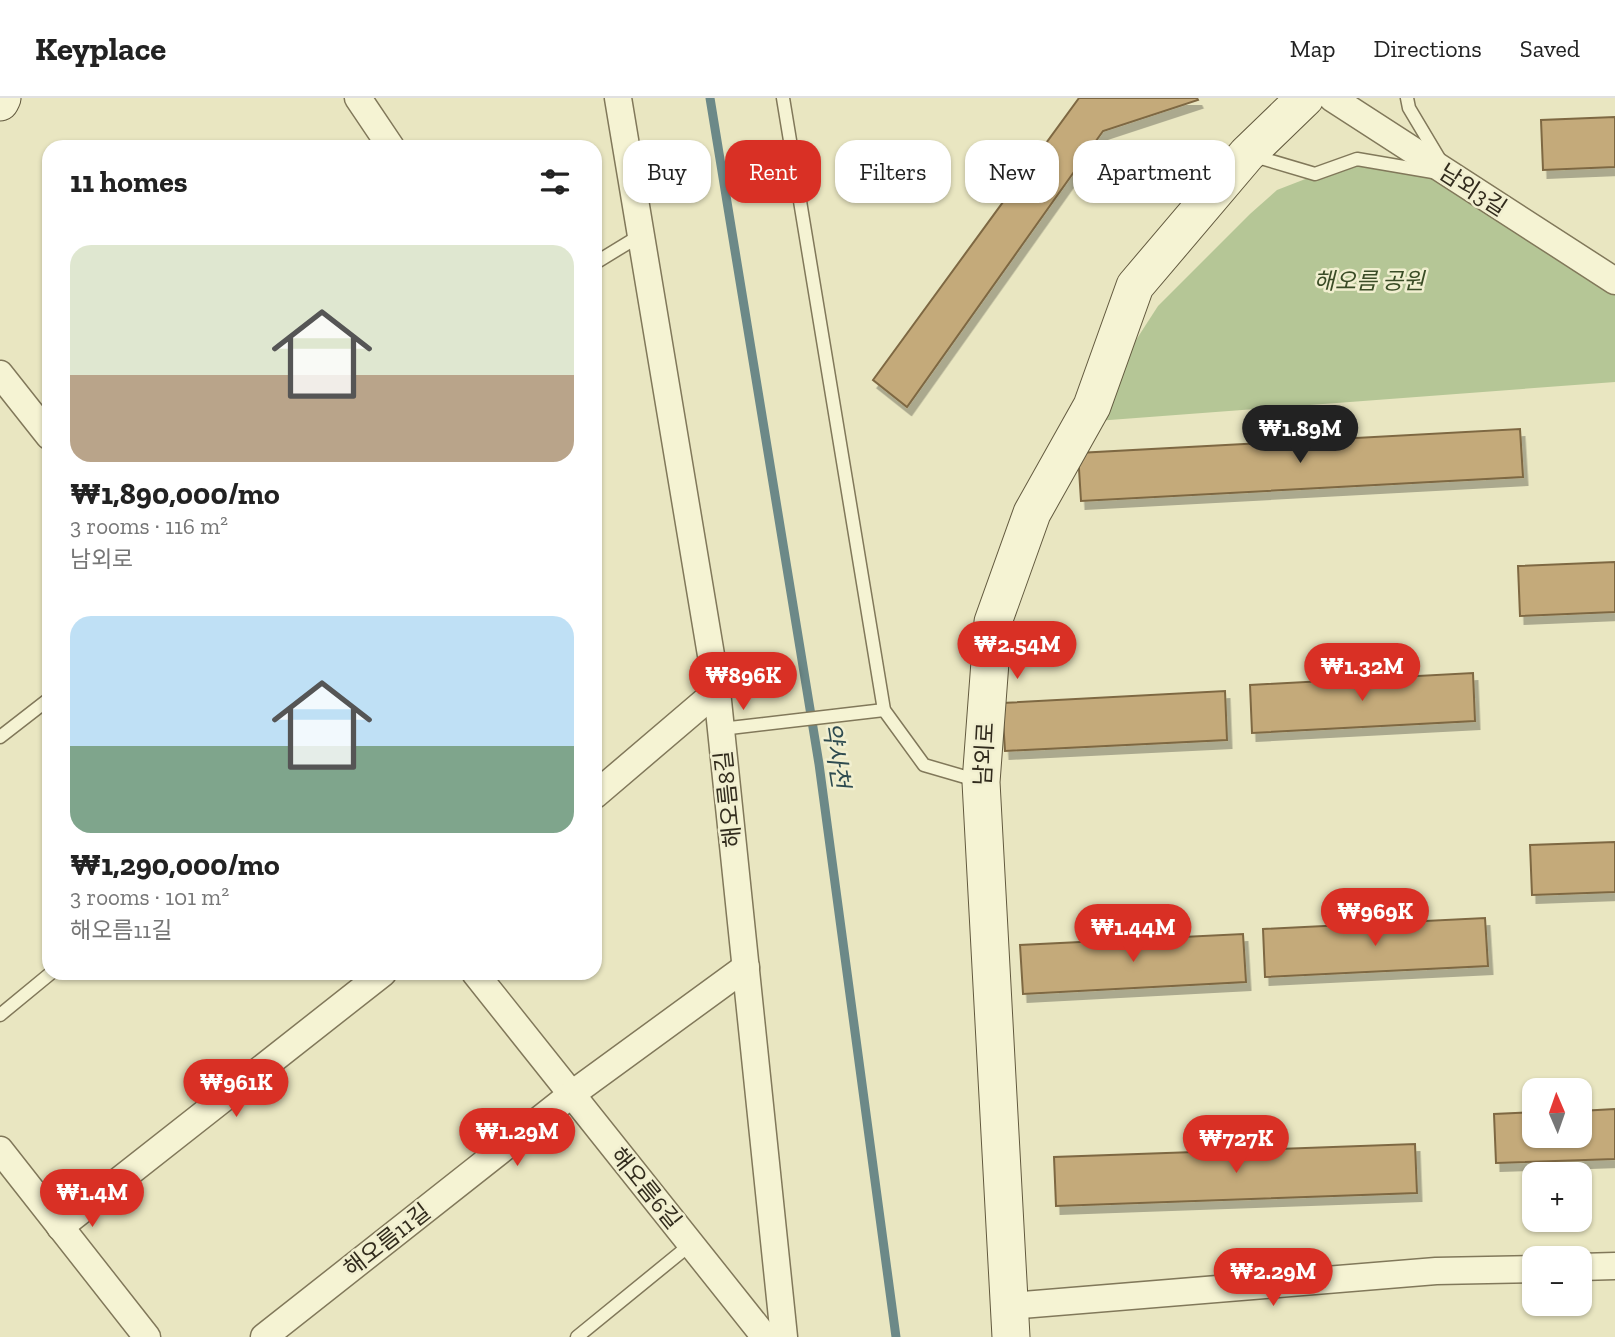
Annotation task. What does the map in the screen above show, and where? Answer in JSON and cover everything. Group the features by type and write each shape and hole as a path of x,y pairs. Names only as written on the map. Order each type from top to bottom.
{"street":[{"path":"358,98 386,140"},
{"name":"해오름8길","path":"618,98 717,691 784,1337"},
{"name":"남외로","path":"1010,1321 981,782 992,622 1032,513 1092,406 1135,286 1247,154 1305,98"},
{"name":"남외3길","path":"1332,98 1615,281"},
{"path":"0,374 42,427"},
{"path":"602,789 717,691"},
{"name":"해오름11길","path":"264,1337 572,1094 746,967"},
{"path":"60,1227 374,980"},
{"name":"해오름6길","path":"481,980 765,1337"},
{"path":"0,1150 147,1337"},
{"path":"1592,1267 1615,1266"},
{"path":"1010,1321 1436,1271 1522,1269"}],"lane":[{"path":"783,98 884,710 924,765 981,782"},
{"path":"1407,98 1409,108 1449,175"},
{"path":"1247,154 1315,174 1357,159 1449,175"},
{"path":"602,259 641,235"},
{"path":"0,737 42,704"},
{"path":"721,729 884,710"},
{"path":"0,1015 42,980"},
{"path":"577,1337 691,1244"}],"green space":[{"name":"해오름 공원","path":"1357,159 1449,175 1615,279 1615,382 1083,422 1158,306 1250,214 1277,190"}],"building":[{"path":"1079,98 1198,100 1103,131 1097,140 1073,140 1073,173 1059,193 1059,140 1048,140"},
{"path":"1615,117 1615,167 1543,170 1541,120"},
{"path":"1002,203 1052,203 907,407 873,380"},
{"path":"1520,429 1523,477 1081,501 1078,453"},
{"path":"1615,562 1615,612 1520,616 1518,566"},
{"path":"1473,673 1475,721 1252,733 1250,685"},
{"path":"1225,691 1227,740 1005,751 1002,703"},
{"path":"1615,842 1615,892 1532,895 1530,845"},
{"path":"1485,918 1488,966 1265,977 1263,929"},
{"path":"1243,934 1246,982 1023,994 1020,945"},
{"path":"1615,1109 1615,1159 1496,1163 1494,1114 1522,1113 1522,1148 1592,1148 1592,1110"},
{"path":"1415,1144 1417,1193 1056,1206 1054,1157"}],"waterway":[{"name":"약사천","path":"710,98 819,764 896,1337"}]}
